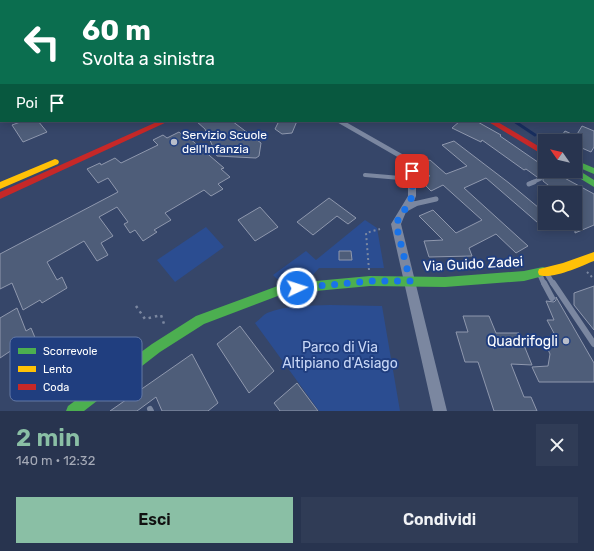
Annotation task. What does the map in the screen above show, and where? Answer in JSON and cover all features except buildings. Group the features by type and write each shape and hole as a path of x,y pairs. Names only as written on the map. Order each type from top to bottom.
{"main road":[{"path":"0,186 144,122"},
{"path":"0,196 163,122"},
{"path":"492,122 538,149"},
{"path":"582,166 594,171"},
{"path":"582,174 594,178"},
{"path":"582,176 594,184"},
{"name":"Via Guido Zadei","path":"142,360 200,320 283,289 370,281 445,282 542,273 564,268 594,256"},
{"name":"Via Guido Zadei","path":"73,411 87,401"}],"street":[{"path":"341,122 412,162 412,196 410,205 403,210 396,224 440,411"}],"lane":[{"path":"365,175 412,179"},
{"path":"529,184 540,179"},
{"path":"410,205 436,198"},
{"path":"542,273 552,298"},
{"path":"542,273 594,344"}],"path":[{"path":"370,281 366,233 380,229"},
{"path":"588,273 594,279"},
{"path":"136,306 145,319 161,315 170,340"}],"green space":[{"path":"365,220 377,228 384,268 319,268 313,275 277,279 273,275 306,251 316,260"},
{"path":"206,227 224,247 175,282 157,260"},
{"name":"Parco di Via Altipiano d'Asiago","path":"298,306 382,306 400,411 319,411 255,323 264,315 274,310"}],"waterway":[{"path":"516,122 535,135"}],"traffic: fast":[{"path":"582,166 594,171"},
{"path":"582,176 594,184"},
{"path":"142,359 200,320 283,289 370,281 445,282 524,276 543,272"},
{"path":"73,411 86,401"}],"traffic: slow":[{"path":"0,186 55,162"},
{"path":"543,272 563,268 594,256"}],"traffic: jam":[{"path":"0,196 163,122"},
{"path":"493,122 538,149"}],"place":[{"name":"Servizio Scuole dell'Infanzia","path":"174,142"},
{"name":"Quadrifogli","path":"566,341"}],"route":[{"path":"297,288 370,281 410,281 396,224 412,196 412,171"}]}
